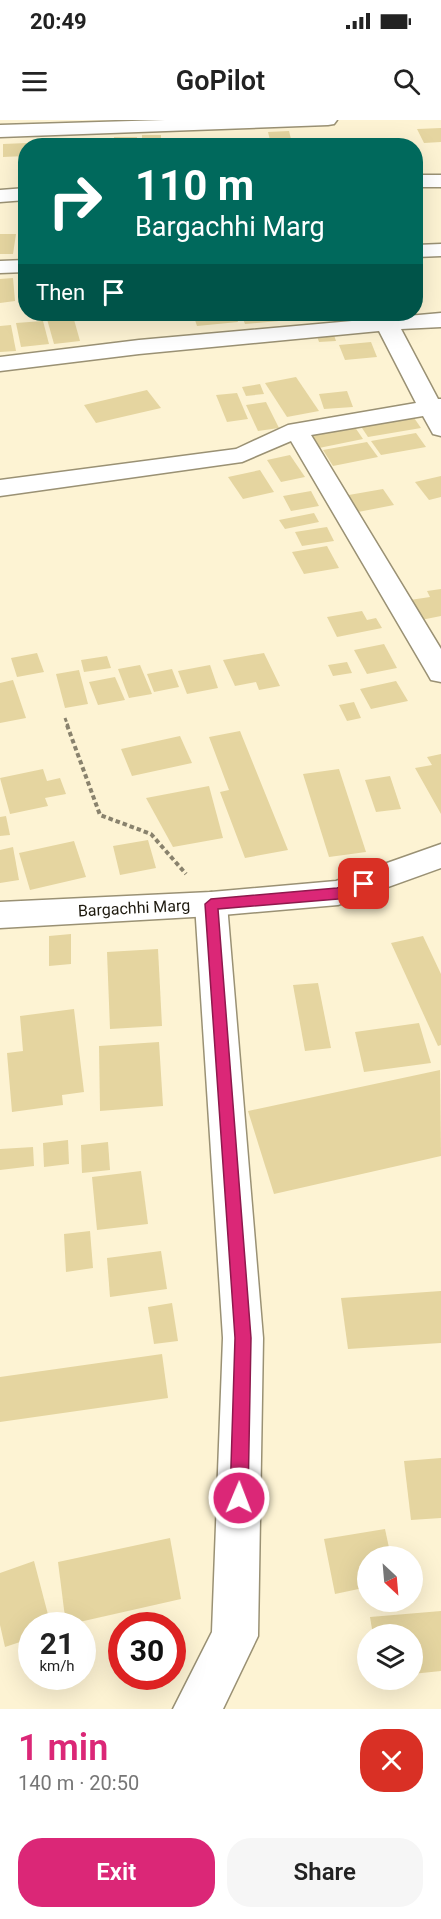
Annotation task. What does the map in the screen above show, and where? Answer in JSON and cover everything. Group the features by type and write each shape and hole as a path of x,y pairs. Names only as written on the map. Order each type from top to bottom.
{"street":[{"path":"0,131 328,120"},
{"path":"423,181 441,180"},
{"path":"0,196 18,195"},
{"path":"423,251 441,250"},
{"path":"0,267 18,266"},
{"path":"0,364 139,347 441,320"},
{"path":"385,324 435,407 441,429"},
{"path":"0,488 242,455 296,430 435,407"},
{"path":"296,430 441,673"},
{"name":"Bargachhi Marg","path":"0,915 211,904 338,893 441,856"},
{"path":"197,1709 236,1636 243,1338 211,904"}],"path":[{"path":"65,718 100,815 151,834 211,904"}],"building":[{"path":"441,128 441,142 424,143 417,129"},
{"path":"289,131 291,138 270,138 268,132"},
{"path":"142,135 161,135 161,138 142,138"},
{"path":"114,137 137,137 137,138"},
{"path":"18,143 18,156 3,157 3,144"},
{"path":"0,234 16,234 13,254 0,254"},
{"path":"13,278 15,301 0,303 0,279"},
{"path":"43,321 49,344 21,347 16,323"},
{"path":"48,321 74,321 80,341 54,344"},
{"path":"195,321 238,322 197,326"},
{"path":"244,321 279,321 245,324"},
{"path":"11,325 16,351 0,352 0,326"},
{"path":"334,335 336,341 319,342 317,336"},
{"path":"371,342 377,357 345,360 339,345"},
{"path":"296,377 319,411 287,417 265,383"},
{"path":"260,384 264,394 246,396 242,387"},
{"path":"147,390 161,408 96,423 84,405"},
{"path":"347,391 353,407 324,409 319,394"},
{"path":"237,393 248,419 227,422 216,395"},
{"path":"266,402 279,428 258,431 246,405"},
{"path":"410,412 421,428 368,437 358,422"},
{"path":"352,423 363,439 314,449 303,431"},
{"path":"416,433 426,447 381,455 371,441"},
{"path":"367,442 378,457 333,466 323,450"},
{"path":"290,455 305,477 281,482 267,460"},
{"path":"260,470 274,492 243,499 228,477"},
{"path":"441,476 441,497 429,500 415,482"},
{"path":"383,489 394,505 353,513 343,496"},
{"path":"311,491 319,506 291,511 283,496"},
{"path":"314,513 319,522 285,529 279,520"},
{"path":"327,527 334,541 302,546 295,532"},
{"path":"327,546 339,568 304,574 292,552"},
{"path":"441,589 441,616 421,620 410,600 430,597 427,591"},
{"path":"362,611 367,620 376,618 382,628 337,637 327,617"},
{"path":"384,644 397,668 367,674 354,650"},
{"path":"37,653 44,672 17,677 11,658"},
{"path":"264,653 280,686 259,690 256,682 235,686 223,660"},
{"path":"107,656 111,668 84,672 81,660"},
{"path":"347,662 352,673 333,676 328,665"},
{"path":"140,665 152,694 129,698 118,669"},
{"path":"210,665 218,688 187,694 178,671"},
{"path":"172,669 179,687 154,692 147,674"},
{"path":"79,670 88,704 65,708 56,674"},
{"path":"115,677 125,700 98,705 89,682"},
{"path":"13,680 26,718 0,723 0,683"},
{"path":"396,681 408,701 371,709 360,689"},
{"path":"354,702 361,718 347,721 339,705"},
{"path":"240,731 288,850 245,858 220,792 229,790 209,737"},
{"path":"180,736 192,763 132,776 121,749"},
{"path":"441,754 441,814 415,768 432,765 427,757"},
{"path":"43,769 47,781 60,778 66,794 45,798 48,806 10,814 0,778"},
{"path":"339,769 366,852 329,857 303,774"},
{"path":"390,776 401,809 376,812 365,780"},
{"path":"209,786 223,838 173,847 146,798"},
{"path":"6,816 10,835 0,836 0,817"},
{"path":"148,840 156,868 120,875 113,846"},
{"path":"74,841 86,877 30,890 19,853"},
{"path":"13,847 19,880 0,883 0,850"},
{"path":"71,934 71,964 49,966 49,936"},
{"path":"423,936 441,974 441,1045 438,1046 391,943"},
{"path":"158,949 162,1026 110,1029 107,952"},
{"path":"318,983 331,1048 305,1051 293,985"},
{"path":"74,1009 84,1092 62,1095 63,1105 12,1112 7,1053 23,1051 20,1016"},
{"path":"419,1023 431,1063 364,1072 355,1032"},
{"path":"159,1042 163,1106 100,1111 99,1046"},
{"path":"440,1070 441,1156 274,1194 248,1111"},
{"path":"68,1140 69,1164 44,1167 43,1143"},
{"path":"108,1142 110,1170 82,1173 81,1145"},
{"path":"33,1147 34,1166 0,1170 0,1149"},
{"path":"141,1171 148,1224 97,1230 92,1177"},
{"path":"90,1231 93,1268 66,1272 64,1234"},
{"path":"161,1251 167,1289 110,1297 107,1258"},
{"path":"441,1291 441,1343 348,1349 341,1298"},
{"path":"172,1303 178,1341 154,1344 148,1307"},
{"path":"162,1354 168,1398 0,1422 0,1377"},
{"path":"441,1458 441,1518 411,1520 404,1461"},
{"path":"385,1529 389,1546 357,1546 357,1589 335,1594 324,1539"},
{"path":"170,1538 181,1599 124,1612 108,1612 108,1616 96,1618 96,1612 64,1612 58,1562"},
{"path":"34,1561 47,1612 18,1612 18,1643 5,1647 0,1625 0,1573"},
{"path":"441,1611 441,1671 423,1673 423,1624 371,1624 370,1617"}],"route":[{"path":"239,1498 243,1338 211,904 338,893 364,884"}]}
